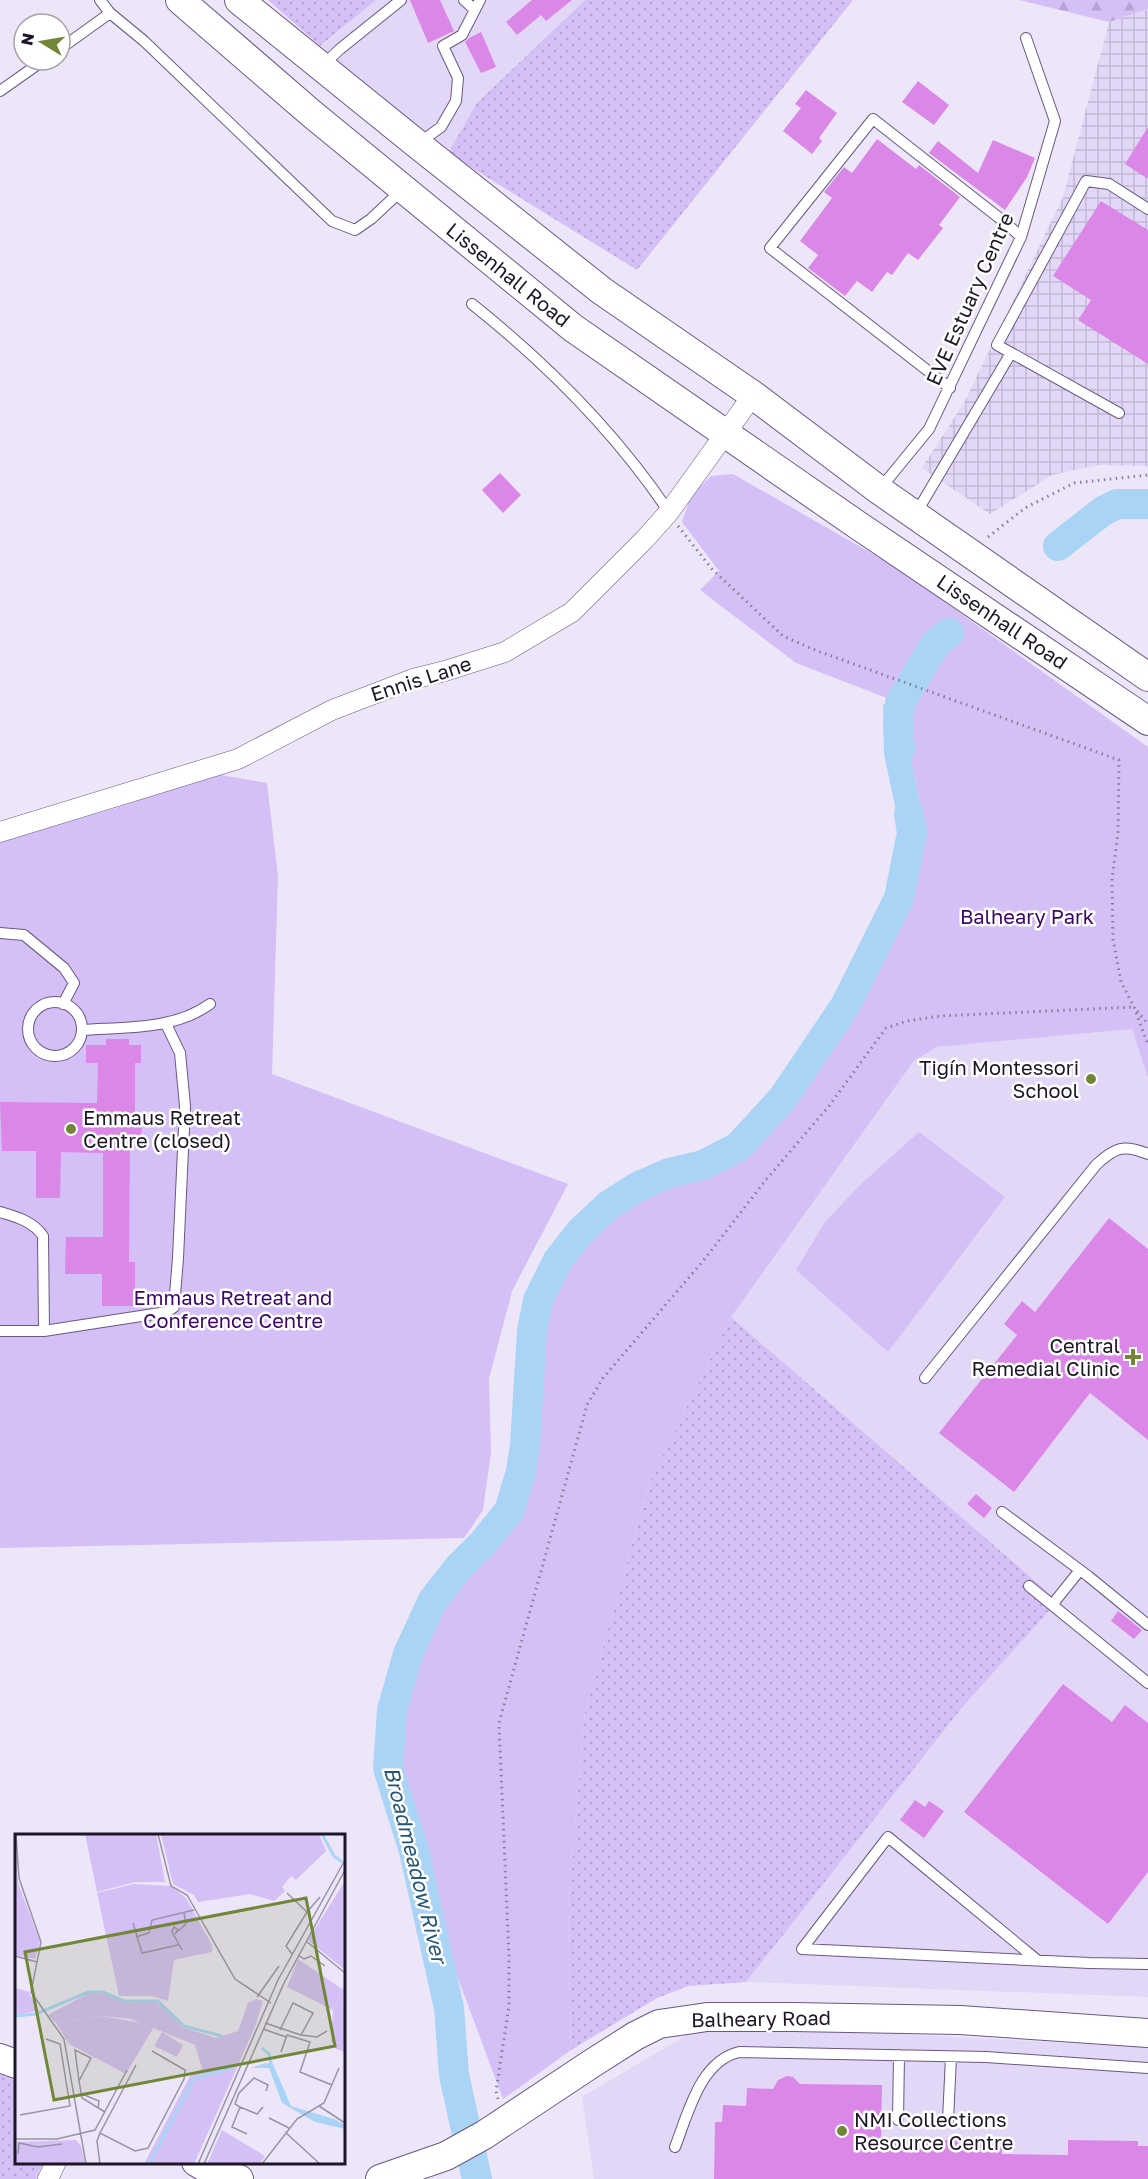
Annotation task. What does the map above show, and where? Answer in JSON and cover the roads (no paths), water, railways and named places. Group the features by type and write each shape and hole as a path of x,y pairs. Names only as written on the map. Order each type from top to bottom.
{"main road":[{"name":"Lissenhall Road","path":"180,0 312,114 573,328 856,524 1148,721"},
{"name":"Lissenhall Road","path":"239,0 602,291 753,395 914,515 1148,677"},
{"path":"856,524 879,490"},
{"name":"Balheary Road","path":"380,2179 446,2156 492,2130 635,2036 660,2024 707,2017 960,2020 1148,2033"},
{"path":"0,2058 15,2064"},
{"path":"198,2164 239,2179"}],"street":[{"name":"Ennis Lane","path":"0,832 238,759 332,710 413,679 506,652 572,612 645,539 669,512 753,395"},
{"path":"48,2179 56,2164"}],"lane":[{"path":"100,0 110,13 144,41 332,220 355,231 404,189"},
{"path":"321,68 340,49 401,0"},
{"path":"417,144 441,126 456,101 458,78 443,46 462,35 478,5 464,0"},
{"path":"72,40 110,13"},
{"name":"EVE Estuary Centre","path":"879,490 929,429 1021,237 1055,121 1026,38"},
{"path":"0,91 27,72"},
{"path":"950,388 770,248 873,119 1021,237"},
{"path":"1119,413 997,345 1086,181 1109,184 1148,209"},
{"path":"472,304 521,343 603,428 669,512"},
{"path":"914,515 1011,353"},
{"path":"0,933 24,935 64,968 74,982 63,1004"},
{"path":"47,1004 63,1004 77,1014 82,1030 76,1046 63,1055 46,1055 33,1045 27,1029 33,1013 47,1004"},
{"path":"82,1030 166,1024 196,1014 210,1004"},
{"path":"0,1330 44,1331 167,1312 174,1307 185,1106 180,1053 166,1024"},
{"path":"925,1378 1096,1165 1109,1152 1126,1147 1148,1154"},
{"path":"0,1212 37,1227 43,1236 44,1331"},
{"path":"1002,1512 1080,1570 1148,1625"},
{"path":"1052,1605 1080,1570"},
{"path":"1029,1586 1148,1683"},
{"path":"1037,1960 888,1837 802,1949 990,1958 1037,1960 1146,1964 1148,1952"},
{"path":"675,2146 694,2100 711,2069 728,2055 739,2052 951,2057 1148,2068"},
{"path":"898,2120 899,2055"},
{"path":"948,2120 951,2057"}],"water":[{"path":"883,704 901,708 922,815 917,855 899,850 900,830 884,754"}],"waterway":[{"path":"1058,546 1103,511 1117,504 1148,504"},
{"path":"900,748 898,729 900,703 935,644 949,633"},
{"name":"Broadmeadow River","path":"477,2179 454,2075 449,2008 414,1851 388,1768 392,1710 408,1654 433,1600 509,1511 521,1472 525,1445 532,1331 538,1300 558,1260 581,1231 609,1205 639,1186 669,1173 703,1165 738,1147 783,1098 845,1006 899,898 912,833 909,814"}],"place":[{"name":"Tigín Montessori School","path":"1091,1079"},
{"name":"Emmaus Retreat Centre (closed)","path":"71,1129"},
{"name":"Central Remedial Clinic","path":"1133,1357"},
{"name":"NMI Collections Resource Centre","path":"842,2131"}],"park label":[{"name":"Balheary Park","path":"1027,917"},
{"name":"Emmaus Retreat and Conference Centre","path":"233,1310"}]}
